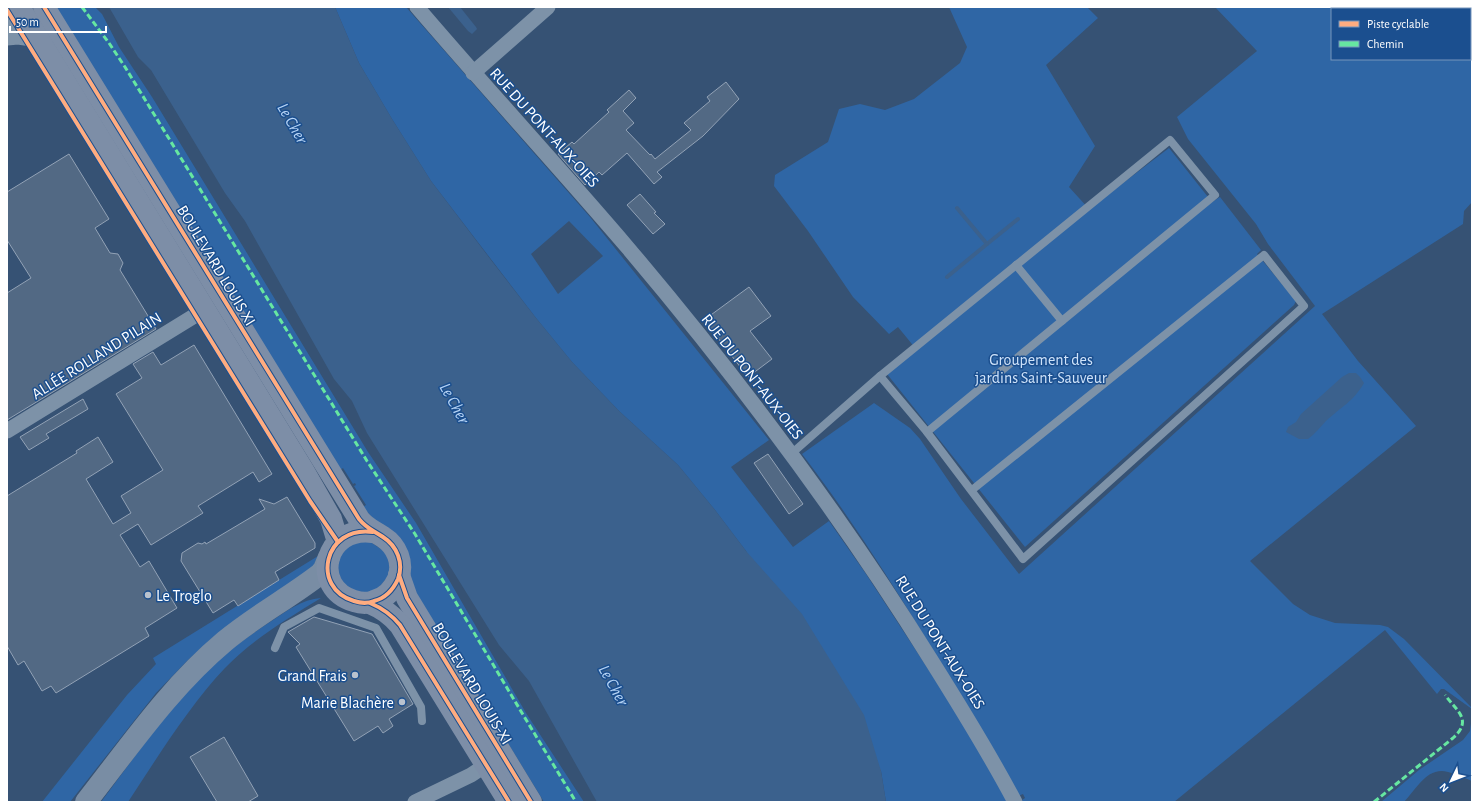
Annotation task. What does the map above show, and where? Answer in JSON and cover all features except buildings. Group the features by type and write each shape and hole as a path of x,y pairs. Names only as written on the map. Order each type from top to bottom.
{"main road":[{"name":"BOULEVARD LOUIS XI","path":"19,7 303,470 331,519 333,549"},
{"name":"BOULEVARD LOUIS XI","path":"44,7 359,519 373,532"},
{"path":"86,802 157,710 179,685 226,641 267,611 320,574 324,569 333,549 346,536 354,532 373,532 389,541 399,557 399,575 395,585 389,593 380,599 370,603 359,603 348,600 339,594 324,589 316,589 296,596 267,611"},
{"path":"333,549 328,567 329,577 339,594"},
{"name":"BOULEVARD LOUIS-XI","path":"399,575 404,591 413,609 531,802"},
{"name":"BOULEVARD LOUIS-XI","path":"370,603 382,608 400,624 509,802"}],"street":[{"path":"7,30 15,7"},
{"name":"RUE DU PONT-AUX-OIES","path":"417,7 473,73 629,249 752,401 841,521 905,618 983,743 1015,802"},
{"path":"473,73 548,7"},
{"path":"7,38 18,37 40,40"},
{"name":"ALLÉE ROLLAND PILAIN","path":"7,431 204,310"},
{"path":"415,802 471,775 486,765"}],"lane":[{"path":"791,454 880,376 1170,140 1215,195 927,432"},
{"path":"880,376 927,432 1023,559 1304,306 1264,255 972,490"},
{"path":"1016,265 1062,321"},
{"path":"275,648 284,627 319,608 376,628 421,707 422,721"}],"green space":[{"path":"56,7 95,7 102,14 119,47 152,97 368,452 416,523 526,713 584,802 544,802 416,593 377,523 363,507 366,505 354,486 356,485 355,483 353,484 343,468 340,470"},
{"path":"335,7 406,7 590,217 769,440 731,467 793,547 829,521 866,574 968,730 1008,802 886,802 881,771 746,551 678,465 619,411 572,362 536,318 431,181 359,63","holes":["569,221 603,256 558,294 531,254"]},
{"name":"Groupement des jardins Saint-Sauveur","path":"949,7 1087,7 1098,18 1046,65 1095,146 1069,187 1089,209 1169,148 1212,202 1220,197 1261,250 1257,254 1296,301 1294,305 1025,547 887,374 916,349 898,327 889,334 853,297 808,231 774,186 775,175 828,142 839,109 860,104 885,110 914,99 960,63 967,47"},
{"path":"1215,7 1412,8 1331,8 1331,60 1471,60 1471,48 1472,49 1472,202 1464,211 1463,224 1322,314 1358,361 1416,426 1250,561 1293,604 1310,615 1335,623 1380,625 1388,627 1404,639 1472,709 1444,689 1441,689 1437,694 1385,630 1174,802 1023,802 1022,800 1025,798 1023,794 1018,796 941,665 861,536 802,454 874,403 910,428 920,439 961,499 1019,574 1315,306 1268,244 1256,224 1188,139 1177,117 1257,51"},
{"path":"369,541 388,554 390,574 376,591 359,593 348,587 341,579 338,564 339,559 351,544"},
{"path":"318,556 310,574 212,638 187,661 156,693 70,802 42,802 127,695 156,664 153,658"},
{"path":"321,598 259,639 225,668 186,715 128,802 101,802 162,722 187,691 209,668 225,654 288,610 300,603"},
{"path":"1472,716 1472,781 1448,772 1434,772 1423,780 1404,802 1381,802 1419,770 1463,740 1470,731"}],"water":[{"name":"Le Cher","path":"109,7 335,7 359,63 392,119 431,181 491,260 572,362 619,411 678,465 746,551 802,614 864,715 881,771 886,802 597,802 529,681 499,645 367,433 352,401 334,379 245,221 225,193 151,70 138,57"},
{"path":"448,7 460,7 477,29 472,34 468,31"},
{"path":"1349,373 1356,373 1364,383 1351,400 1326,421 1308,439 1299,439 1286,432 1288,427 1296,422 1301,414 1342,377"}],"waterway":[{"path":"957,208 987,244 1018,219"},
{"path":"947,277 987,244"}],"marked path":[{"path":"82,7 125,67 367,461 415,534 576,802"},
{"path":"1374,802 1459,732 1462,726 1461,716 1445,695"}],"cycle path":[{"path":"44,7 359,519 367,527 388,541 398,555 400,561 400,573 394,587 386,596 369,603 364,603 354,601 340,594 332,584 328,572 329,559 334,547 343,538 356,532 373,532"},
{"path":"7,10 310,501 338,542"},
{"path":"399,575 407,598 531,802"},
{"path":"370,603 386,612 400,625 509,802"}],"place":[{"name":"Le Troglo","path":"148,595"},
{"name":"Grand Frais","path":"355,675"},
{"name":"Marie Blachère","path":"402,702"}]}
